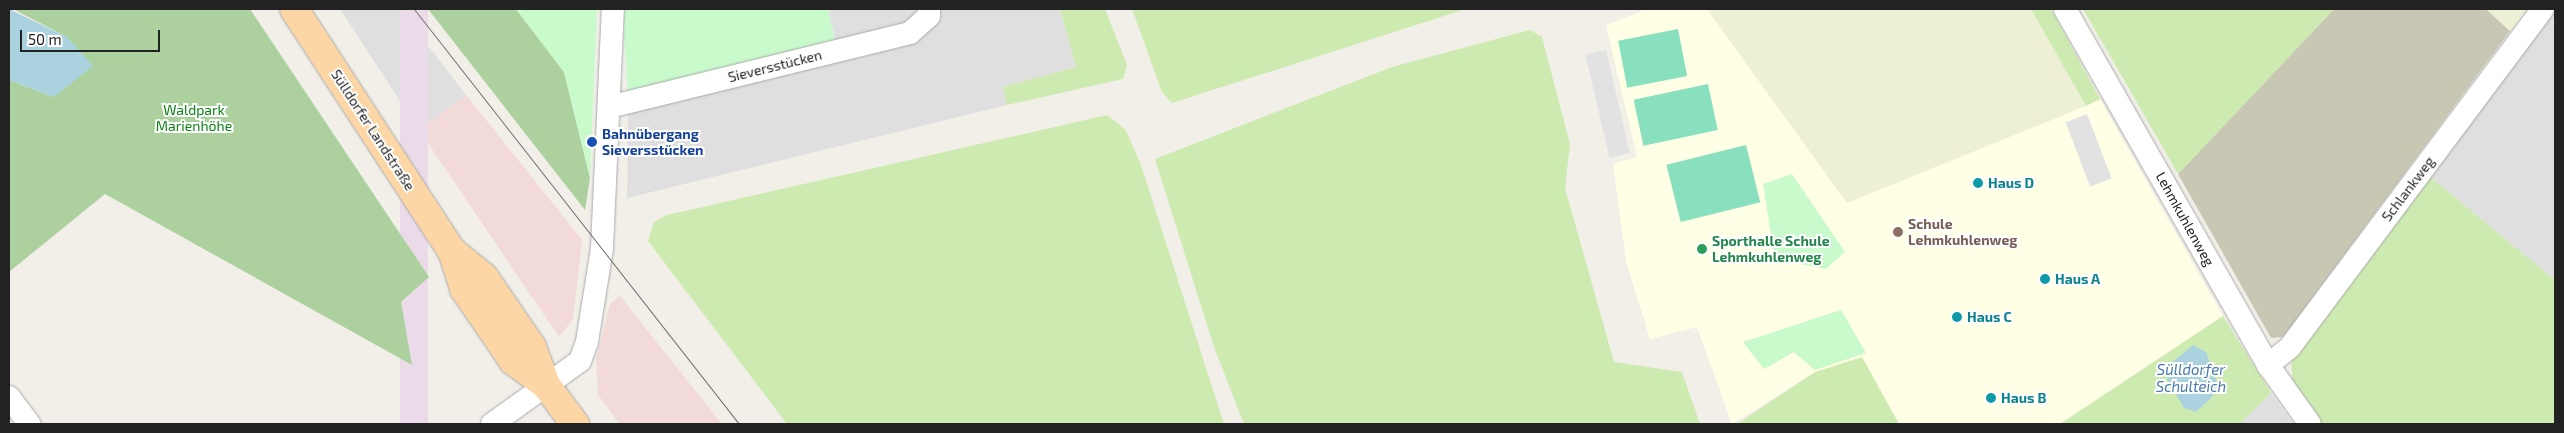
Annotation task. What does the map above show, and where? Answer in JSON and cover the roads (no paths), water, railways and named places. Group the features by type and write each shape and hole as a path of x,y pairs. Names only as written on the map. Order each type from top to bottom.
{"main road":[{"name":"Sülldorfer Landstraße","path":"294,9 452,251 484,277 532,347 546,386 575,424"}],"street":[{"path":"492,424 580,361 587,342 602,248 613,9"},
{"name":"Sieversstücken","path":"609,107 910,32 929,16 929,9"},
{"name":"Lehmkuhlenweg","path":"2065,9 2268,365 2310,424"},
{"name":"Schlankweg","path":"2268,365 2290,347 2543,9"},
{"path":"9,397 29,424"}],"water":[{"path":"9,9 67,37 93,66 54,97 9,80"},
{"name":"Sülldorfer Schulteich","path":"2193,345 2206,352 2217,383 2212,397 2196,412 2184,408 2167,379 2169,365"}],"tram line":[{"path":"414,9 739,424"}],"place":[{"name":"Bahnübergang Sieversstücken","path":"592,142"},
{"name":"Haus D","path":"1978,183"},
{"name":"Schule Lehmkuhlenweg","path":"1898,232"},
{"name":"Sporthalle Schule Lehmkuhlenweg","path":"1702,249"},
{"name":"Haus A","path":"2045,279"},
{"name":"Haus C","path":"1957,317"},
{"name":"Haus B","path":"1991,398"}],"park label":[{"name":"Waldpark Marienhöhe","path":"194,118"}]}
